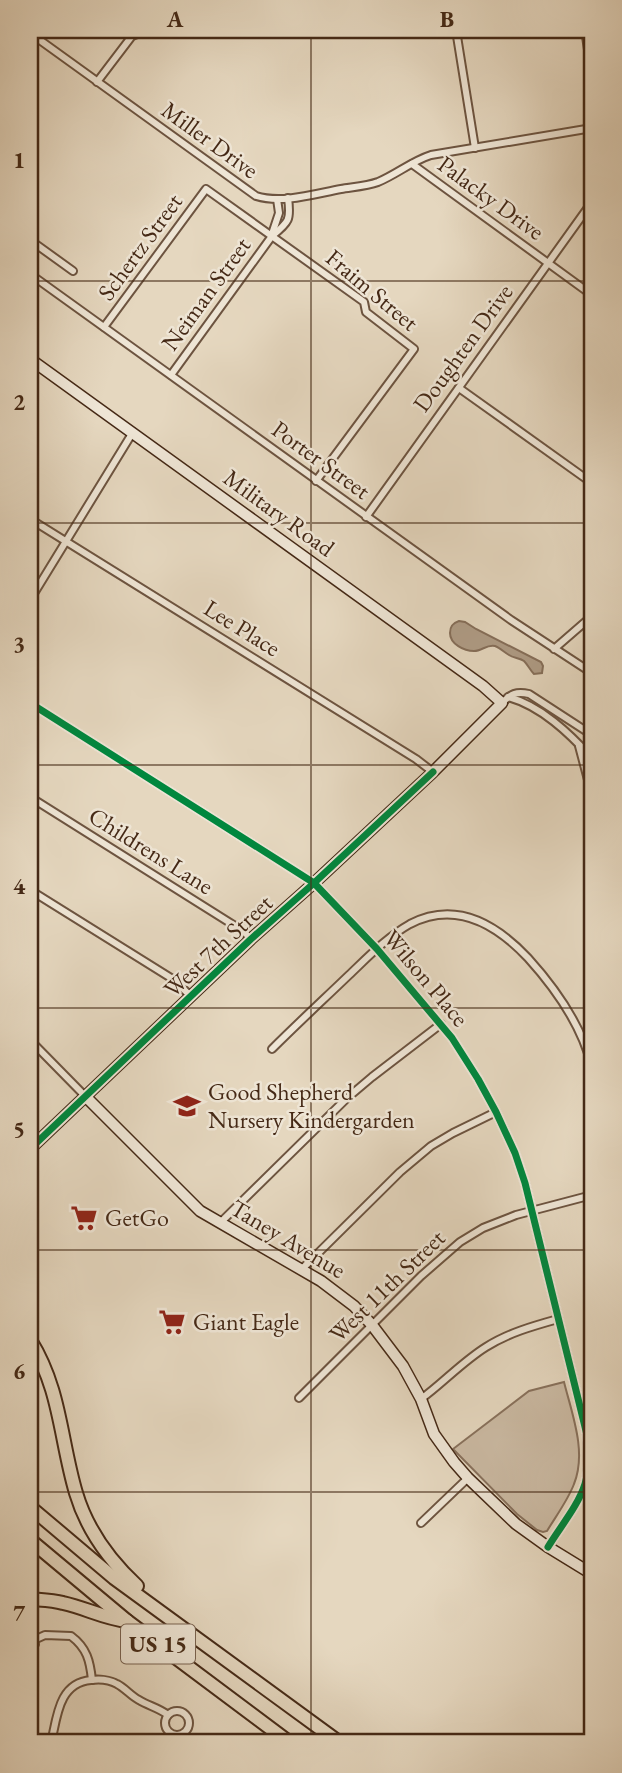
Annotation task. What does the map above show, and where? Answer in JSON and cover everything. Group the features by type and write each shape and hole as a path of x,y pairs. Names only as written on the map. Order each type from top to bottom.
{"highway":[{"path":"30,1340 54,1394 76,1495 88,1525 102,1550 116,1566 180,1627"},
{"name":"US 15","path":"30,1507 114,1578 340,1743"},
{"name":"US 15","path":"30,1540 127,1621 290,1743"},
{"path":"30,1599 65,1603 109,1619 127,1621"}],"street":[{"path":"97,82 136,32 165,30"},
{"path":"456,30 475,148"},
{"path":"585,30 592,76"},
{"name":"Miller Drive","path":"30,33 256,196 264,199 288,198 374,183 431,155 592,128"},
{"name":"Palacky Drive","path":"412,164 592,295"},
{"name":"Fraim Street","path":"206,188 364,302 366,313 414,349 316,481"},
{"name":"Schertz Street","path":"104,327 206,188"},
{"name":"Neiman Street","path":"171,375 272,236 289,220 288,198"},
{"name":"Neiman Street","path":"272,236 279,213 277,199"},
{"name":"Doughten Drive","path":"366,517 592,202"},
{"path":"30,240 72,271"},
{"name":"Porter Street","path":"30,274 366,517 592,673"},
{"name":"Military Road","path":"30,359 483,687 505,700"},
{"path":"459,388 592,482"},
{"path":"30,600 133,432"},
{"name":"Lee Place","path":"30,519 412,756 433,772"},
{"path":"554,649 592,616"},
{"path":"505,700 514,693 529,694 592,737"},
{"path":"505,700 522,701 535,708 574,738 592,758"},
{"name":"West 7th Street","path":"30,1149 251,939 433,772 505,700"},
{"name":"Wilson Place","path":"30,703 314,883 377,949 441,1024 478,1079 515,1153 525,1183 587,1435 589,1453 585,1484 548,1547"},
{"path":"574,738 581,749 592,795"},
{"name":"Childrens Lane","path":"30,797 243,931 251,939"},
{"path":"30,890 171,978 191,996"},
{"path":"272,1049 377,949 412,923 446,915 479,920 511,942 555,990 579,1034 592,1067"},
{"path":"220,1223 346,1099 441,1024"},
{"name":"Taney Avenue","path":"30,1040 200,1211 302,1269 340,1294 372,1325 403,1366 421,1399 434,1433 468,1478 516,1524 592,1574"},
{"path":"302,1269 400,1171 453,1133 496,1112"},
{"name":"West 11th Street","path":"299,1398 421,1276 460,1242 498,1222 592,1195"},
{"path":"421,1399 485,1348 508,1335 558,1319"},
{"path":"421,1523 468,1478"},
{"path":"30,1652 34,1647 32,1637 71,1636 90,1658 92,1680"},
{"path":"51,1743 61,1701 76,1683 105,1680 116,1684 140,1701 158,1707 168,1715"}],"shaded area":[{"path":"459,621 541,662 542,673 534,674 524,661 495,646 474,651 458,646 450,633 452,625"},
{"path":"564,1382 577,1433 578,1472 565,1502 547,1531 543,1532 517,1514 453,1449 529,1391"}],"cycle path":[{"path":"30,703 314,883 377,949 452,1038 478,1079 515,1153 525,1183 587,1435 589,1460 585,1484 548,1547"},
{"path":"30,1149 251,939 433,772"}],"place":[{"name":"Good Shepherd Nursery Kindergarden","path":"187,1106"},
{"name":"GetGo","path":"84,1218"},
{"name":"Giant Eagle","path":"172,1322"}]}
